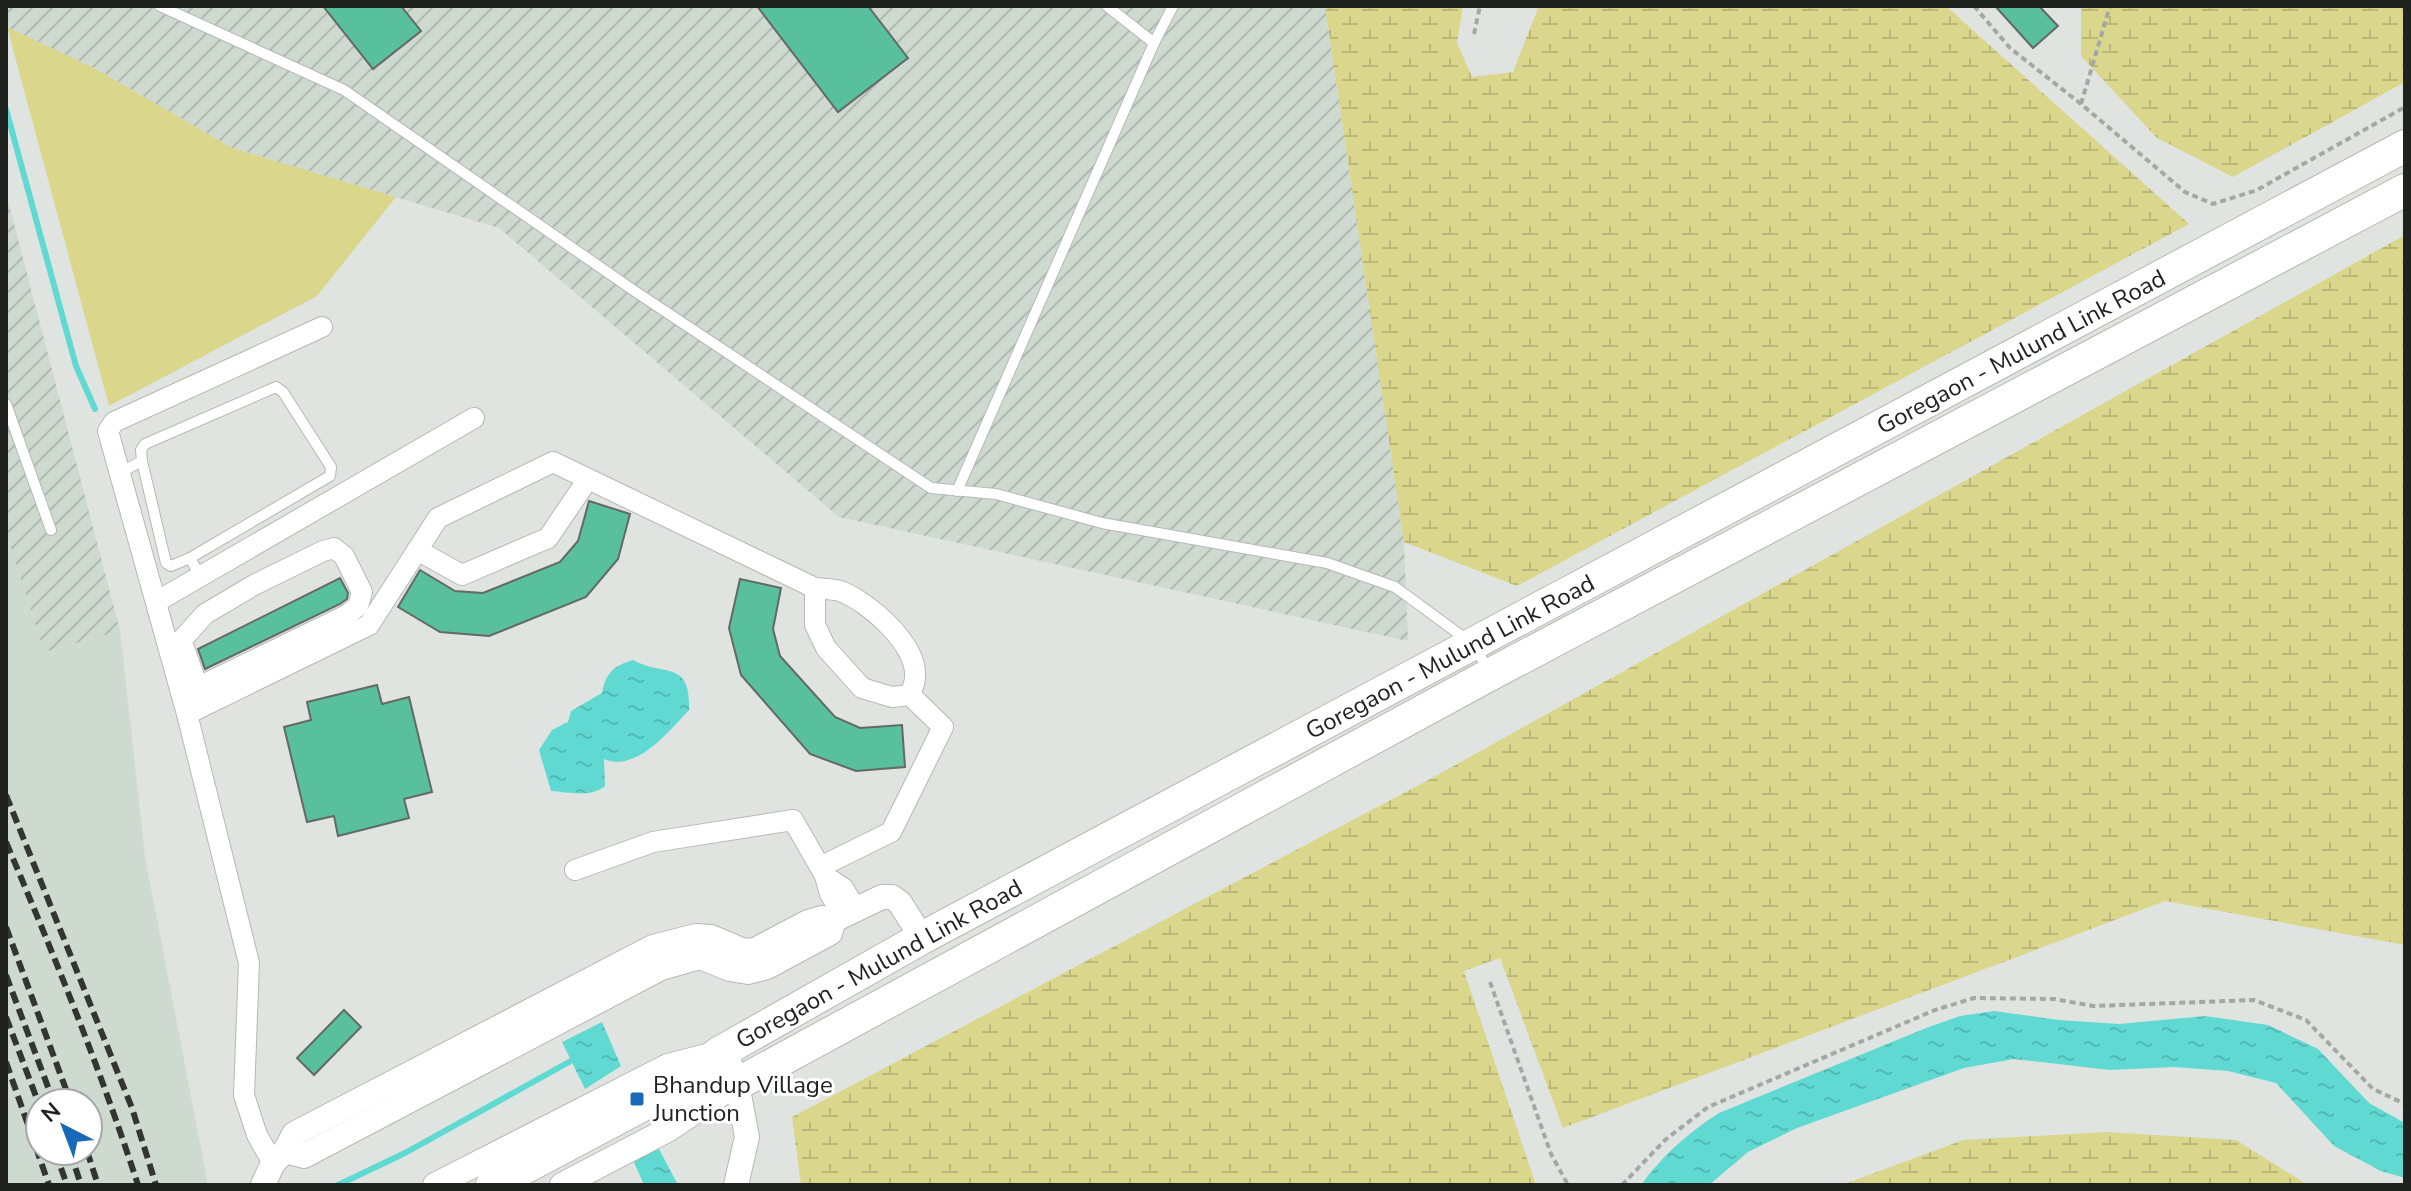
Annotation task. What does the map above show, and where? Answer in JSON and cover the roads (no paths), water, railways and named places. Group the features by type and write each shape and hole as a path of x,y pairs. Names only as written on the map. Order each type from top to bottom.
{"main road":[{"name":"Goregaon - Mulund Link Road","path":"650,1092 922,938 2405,146"},
{"name":"Goregaon - Mulund Link Road","path":"650,1092 737,1084 1491,674 2405,190"},
{"path":"492,1185 593,1117 650,1092"}],"street":[{"path":"322,327 114,422 108,431 156,602 175,646 189,698 249,963 244,1095 257,1135 274,1166 294,1134 657,958 698,946 711,937 744,961 755,950 804,936 822,918 844,915 882,897 892,897 900,903 922,938"},
{"path":"156,602 195,567 317,509 474,418"},
{"path":"189,698 369,625 438,518 553,462 815,588 839,591 870,609 909,650 916,675 910,695"},
{"path":"417,550 462,575 548,538 588,479"},
{"path":"175,646 205,614 228,599 323,551 334,548 344,556 362,592 358,606 347,615 189,698"},
{"path":"815,588 815,625 826,648 862,688 892,697 910,695"},
{"path":"822,872 891,832 943,727 910,695"},
{"path":"575,870 653,842 793,820 822,872 830,894 844,915"},
{"path":"722,1051 737,1084 747,1137 736,1185"},
{"path":"562,1185 669,1129 737,1084"},
{"path":"435,1185 593,1117"}],"lane":[{"path":"160,6 344,90 636,292 931,488 996,494 1102,523 1327,563 1395,587 1474,645 1491,674"},
{"path":"1107,6 1154,43"},
{"path":"957,491 1173,6"},
{"path":"276,387 283,392 331,467 330,476 306,490 195,567 171,566 166,563 141,450 145,444 276,387"},
{"path":"6,404 51,530"},
{"path":"121,472 142,461"},
{"path":"306,490 317,509"}],"water":[{"path":"633,660 680,676 688,694 689,710 640,755 616,762 604,759 605,786 600,790 579,793 551,791 539,750 552,730 568,722 571,711 602,693 612,671"},
{"path":"1994,1011 2119,1024 2205,1016 2268,1025 2318,1049 2369,1103 2405,1123 2405,1178 2381,1171 2334,1146 2276,1083 2228,1071 2174,1067 2110,1070 2014,1059 1964,1068 1797,1128 1748,1152 1709,1185 1641,1185 1677,1145 1719,1113 1926,1028 1960,1016"},
{"path":"602,1022 621,1066 585,1089 562,1042"},
{"path":"650,1132 678,1185 644,1185 626,1144"}],"waterway":[{"path":"6,109 76,366 95,409"},
{"path":"338,1185 405,1153 578,1057"}],"railway":[{"path":"6,795 132,1108 156,1185"},
{"path":"6,842 76,1012 138,1185"},
{"path":"6,927 65,1087"},
{"path":"6,975 48,1087"},
{"path":"6,1017 32,1087"},
{"path":"6,1062 49,1185"},
{"path":"61,1167 67,1185"},
{"path":"75,1167 81,1185"},
{"path":"92,1167 98,1185"}],"place":[{"name":"Bhandup Village Junction","path":"637,1099"}]}
